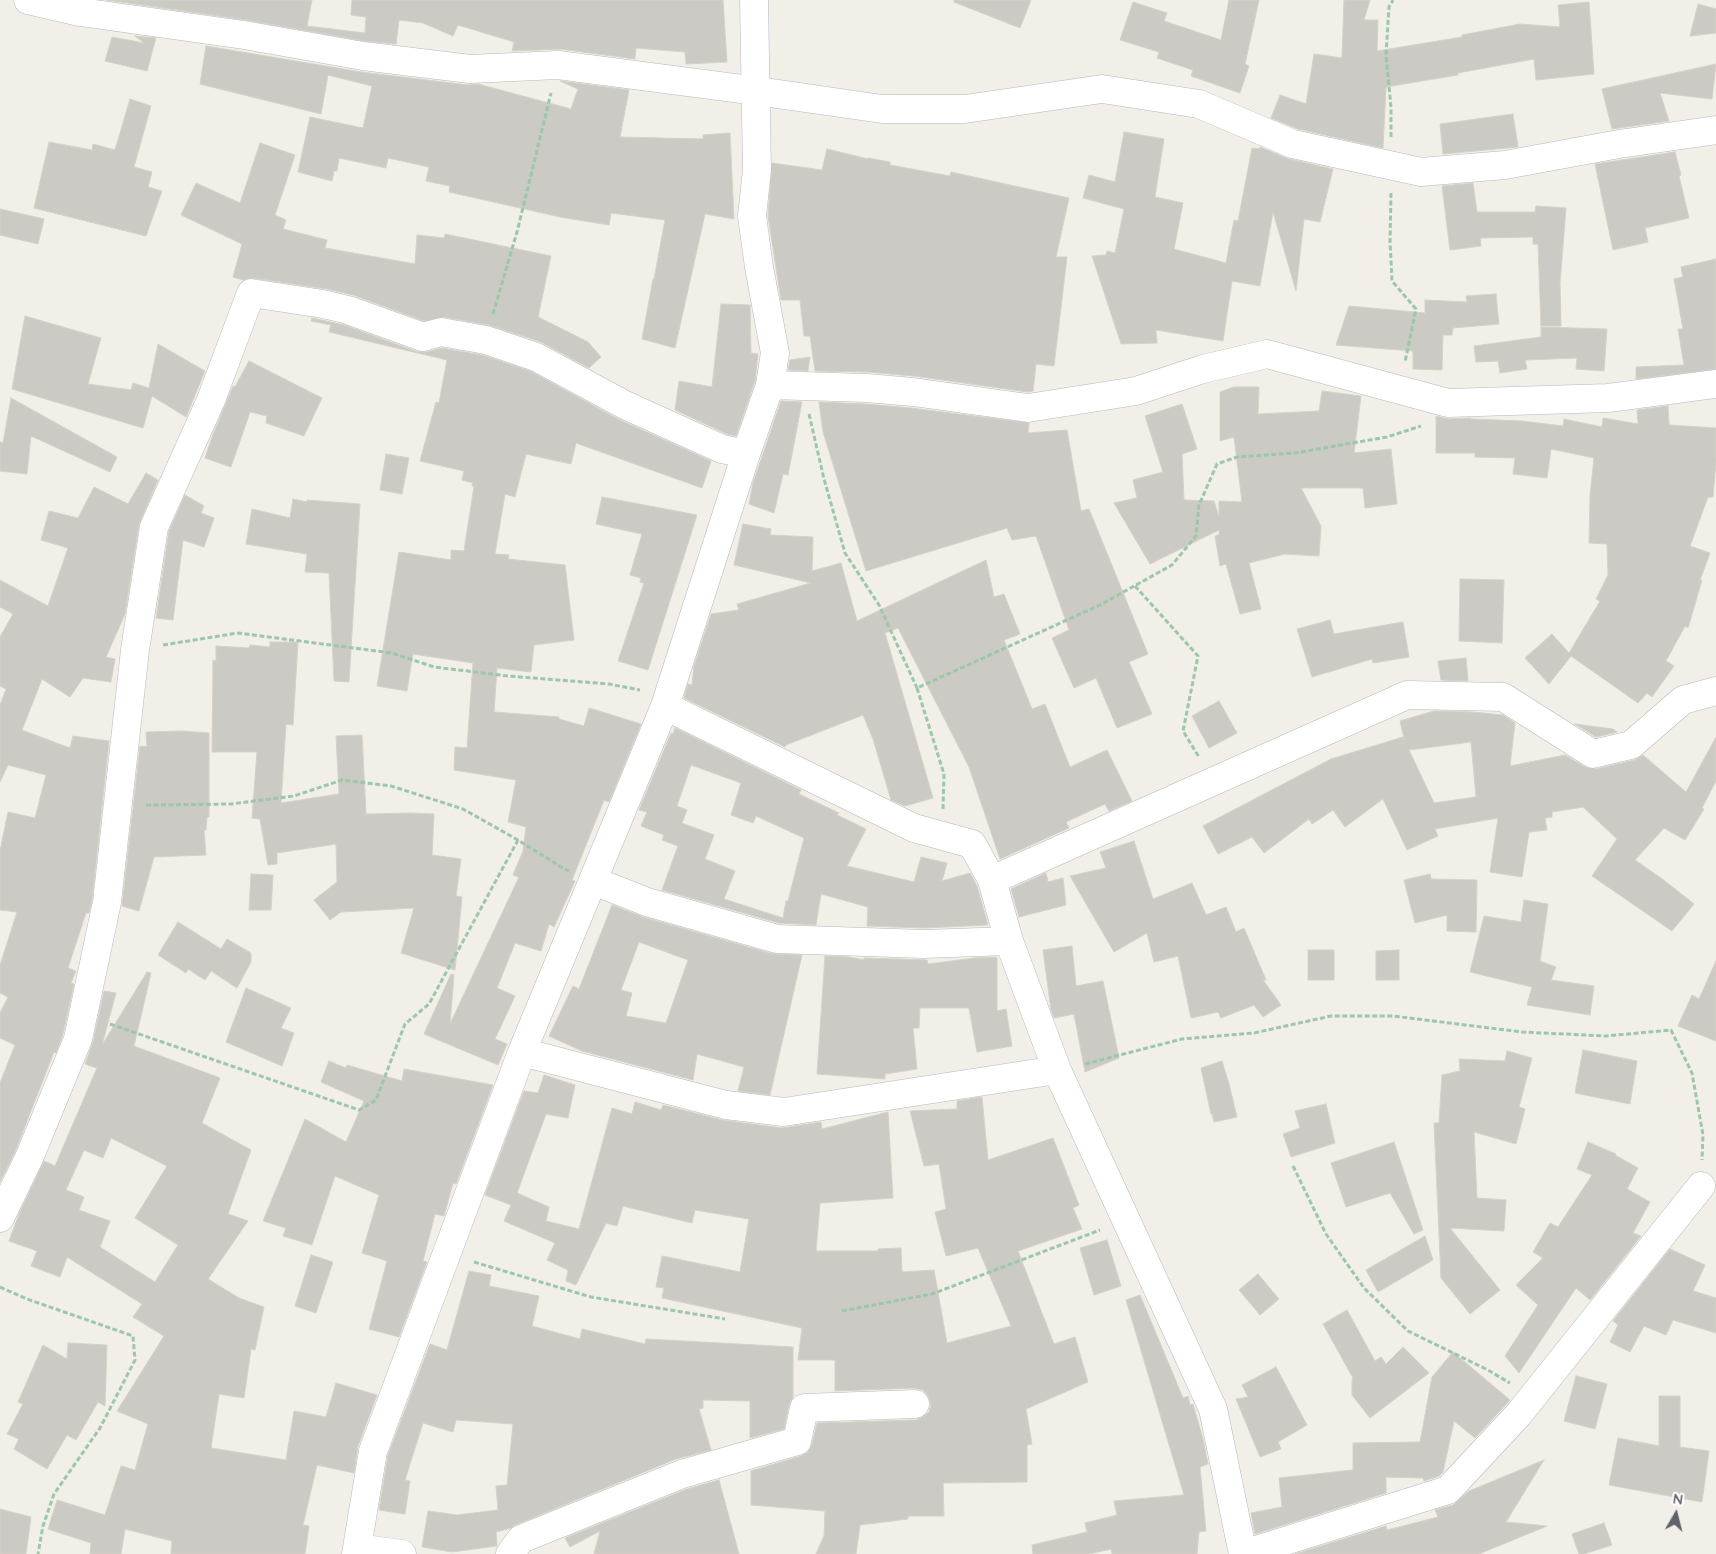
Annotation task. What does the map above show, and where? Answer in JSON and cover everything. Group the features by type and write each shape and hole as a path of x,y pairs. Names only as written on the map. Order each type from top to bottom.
{"street":[{"path":"28,0 80,12 244,35 363,56 470,69 558,65 757,90 882,110 965,109 1102,90 1199,104 1293,144 1421,172 1506,165 1619,144 1716,130"},
{"path":"402,1554 357,1551 373,1451 522,1052 594,881 666,701 770,385 776,353 759,267 752,216 757,170 754,0"},
{"path":"0,1218 29,1158 78,1039 107,902 135,650 154,527 211,400 251,293 323,304 348,310 423,337 441,332 486,340 536,357 625,405 722,448 746,454"},
{"path":"770,385 866,388 913,392 1028,408 1136,392 1203,369 1267,354 1448,403 1608,398 1716,384"},
{"path":"992,880 1407,695 1503,697 1594,754 1631,745 1683,700 1716,691"},
{"path":"666,701 914,828 972,844 992,880 1008,941 1057,1070 1213,1409 1243,1554 1448,1490 1518,1415 1701,1186"},
{"path":"594,881 647,902 777,940 924,944 1008,941"},
{"path":"522,1052 726,1106 784,1112 1057,1070"},
{"path":"510,1554 520,1539 682,1474 798,1441 804,1408 915,1404"}],"path":[{"path":"486,340 517,232 558,65"},
{"path":"803,386 824,478 845,553 879,605 917,688 944,774 942,811 914,828"},
{"path":"917,688 1100,605 1172,565 1196,536 1199,505 1217,464 1237,456 1295,453 1387,437 1421,426 1437,400"},
{"path":"1135,586 1198,656 1183,731 1214,781"},
{"path":"135,650 238,633 392,653 434,667 508,676 609,684 655,692 666,701"},
{"path":"118,805 231,804 294,796 342,780 391,786 463,809 518,840 561,868 594,881"},
{"path":"83,1015 359,1110 376,1100 405,1024 429,1004 518,840"},
{"path":"1057,1070 1182,1040 1254,1033 1331,1016 1393,1016 1522,1032 1606,1036 1671,1030 1692,1073 1703,1135 1701,1186"},
{"path":"1293,1166 1326,1234 1364,1288 1408,1331 1486,1369 1532,1396"},
{"path":"842,1311 932,1294 1126,1220"},
{"path":"447,1254 591,1297 726,1319"},
{"path":"0,1287 27,1299 133,1336 135,1360 100,1428 54,1494 43,1526 38,1554"}],"building":[{"path":"107,0 312,0 307,26 365,33 366,17 351,15 352,0 723,0 727,62 686,64 685,52 636,48 635,59 560,49 512,51 514,42 458,25 453,36 423,23 399,20 396,44 365,41 246,20"},
{"path":"954,0 1031,0 1020,28 954,2"},
{"path":"1229,0 1259,0 1245,64 1249,66 1240,93 1191,76 1193,70 1157,58 1159,52 1120,40 1133,2 1167,13 1164,21 1221,40"},
{"path":"1344,0 1370,0 1364,20 1378,20 1377,51 1462,37 1462,35 1520,24 1560,27 1558,5 1589,2 1594,74 1536,80 1534,59 1458,73 1458,75 1386,87 1383,148 1298,129 1271,118 1280,95 1306,104 1314,54 1342,58"},
{"path":"1698,4 1716,9 1716,33 1690,36"},
{"path":"135,36 156,38 147,71 105,61 112,37 144,43"},
{"path":"206,46 361,72 468,85 478,84 571,109 578,89 560,81 629,90 620,137 703,139 703,135 730,133 734,219 705,214 675,348 642,339 665,220 611,213 609,225 560,217 449,192 450,186 426,181 429,167 388,158 386,168 339,158 337,171 334,171 332,181 298,172 310,117 363,128 372,86 328,75 321,114 200,84"},
{"path":"1716,64 1712,99 1660,93 1669,121 1612,129 1602,89"},
{"path":"130,99 151,106 134,167 152,172 148,187 162,191 146,236 34,208 49,142 92,150 93,144 115,150"},
{"path":"1513,114 1518,147 1443,154 1440,124"},
{"path":"1124,132 1164,139 1155,197 1183,203 1174,249 1226,263 1234,220 1238,221 1252,148 1259,149 1260,147 1289,159 1333,169 1320,222 1304,219 1296,291 1273,212 1260,286 1232,281 1223,341 1156,330 1157,343 1121,344 1092,256 1106,255 1107,251 1115,253 1124,209 1083,198 1089,175 1115,182"},
{"path":"260,143 295,155 275,215 286,220 283,229 327,240 325,248 415,264 417,235 444,238 445,234 551,256 538,317 588,342 601,357 589,368 541,342 489,325 444,317 424,321 353,295 327,289 253,278 243,280 233,277 242,244 181,215 196,183 240,203"},
{"path":"827,149 868,159 890,162 890,165 950,176 951,172 1069,198 1056,257 1067,257 1054,366 1036,364 1033,391 1028,392 914,376 867,372 815,371 810,336 804,336 800,300 781,300 768,216 772,163 822,170"},
{"path":"1675,152 1689,218 1645,228 1648,242 1613,250 1595,164"},
{"path":"1473,183 1477,212 1535,212 1536,206 1566,208 1560,284 1561,326 1541,326 1538,244 1533,244 1533,237 1480,238 1481,246 1450,250 1442,186"},
{"path":"0,209 44,219 38,244 0,235"},
{"path":"1716,259 1716,369 1636,379 1636,367 1684,365 1678,329 1683,329 1674,279 1683,277 1681,267"},
{"path":"1496,294 1499,324 1453,328 1452,335 1443,335 1442,370 1413,369 1413,351 1336,345 1349,306 1425,313 1425,300 1467,302 1466,296"},
{"path":"721,304 750,305 751,353 758,354 755,381 736,436 727,434 675,410 679,381 712,387"},
{"path":"25,316 101,338 88,384 131,390 133,383 149,388 158,344 205,371 186,417 152,396 143,428 12,389"},
{"path":"312,318 344,325 418,352 442,348 482,355 530,371 618,419 711,461 702,488 576,443 571,464 526,454 515,497 505,494 495,554 509,555 508,559 565,565 574,640 534,645 531,672 497,668 494,712 559,717 559,719 584,726 589,708 641,724 609,802 604,800 572,880 575,881 554,927 549,924 541,951 515,943 497,988 515,996 495,1039 507,1044 498,1065 424,1034 451,974 454,975 450,1024 519,877 513,875 523,851 526,827 508,822 516,780 454,770 455,747 467,748 473,663 413,654 407,691 377,686 399,552 451,560 451,550 464,551 473,483 462,480 464,471 420,461 436,402 439,403 447,360 329,332 331,325 311,321"},
{"path":"1541,327 1607,329 1604,371 1576,369 1577,358 1525,360 1527,369 1500,373 1498,361 1476,362 1474,346 1541,337"},
{"path":"810,357 808,371 788,370 790,360"},
{"path":"249,361 322,398 304,436 266,423 267,416 250,412 231,467 205,458 233,386 235,387"},
{"path":"1234,387 1259,387 1258,414 1319,411 1322,391 1361,396 1354,453 1391,449 1397,504 1365,508 1363,488 1301,488 1321,526 1319,556 1285,554 1249,563 1261,609 1240,614 1226,564 1220,566 1215,536 1219,535 1219,530 1150,564 1114,503 1137,498 1133,480 1163,472 1145,416 1182,404 1197,449 1182,454 1184,500 1214,501 1219,517 1219,501 1242,502 1234,437 1220,441 1220,392"},
{"path":"11,398 117,457 110,472 31,436 27,474 0,471 0,442 3,443"},
{"path":"781,401 802,402 788,475 783,474 774,513 749,504 753,483"},
{"path":"819,402 911,408 1029,423 1028,433 1067,430 1081,511 1089,509 1148,654 1129,662 1152,714 1117,728 1096,678 1074,688 1052,638 1069,630 1036,536 1012,540 1007,528 866,571 823,432"},
{"path":"1668,406 1669,425 1716,428 1713,497 1708,497 1690,546 1710,553 1700,580 1702,580 1688,628 1685,626 1666,661 1674,666 1652,697 1647,693 1638,703 1571,656 1549,684 1525,658 1552,634 1569,653 1600,601 1596,599 1608,575 1607,544 1589,543 1590,496 1594,458 1551,449 1547,478 1513,474 1515,458 1475,457 1475,453 1436,453 1436,416 1448,419 1471,418 1522,421 1563,426 1564,419 1602,427 1603,418 1638,424 1637,410"},
{"path":"386,454 409,458 402,494 380,490"},
{"path":"146,473 158,480 139,524 125,614 106,657 115,659 111,682 83,678 70,697 42,679 22,730 70,748 73,736 109,741 92,900 68,968 76,971 71,983 74,984 63,1034 56,1053 54,1052 15,1152 0,1182 0,1083 15,1045 0,1038 0,1013 8,997 0,993 0,965 17,912 0,910 0,851 8,812 35,818 46,775 8,765 0,782 0,705 6,689 0,686 0,637 13,614 0,607 0,580 48,606 68,548 41,540 49,511 78,518 94,487 128,504"},
{"path":"185,495 204,506 201,513 214,518 204,547 183,540 173,620 156,618 169,531"},
{"path":"602,497 697,515 648,670 618,661 644,583 640,582 641,578 630,575 642,534 596,524"},
{"path":"293,499 307,502 307,500 360,504 349,682 334,681 329,573 305,572 307,554 246,544 252,509 290,518"},
{"path":"743,524 771,529 770,535 813,537 812,571 841,563 857,621 986,560 994,597 1004,594 1020,634 1004,640 1032,709 1045,704 1070,767 1107,750 1132,801 1109,811 1105,804 1066,822 1069,828 1000,859 969,767 898,628 885,633 933,798 905,806 891,800 873,739 863,715 785,747 684,698 688,684 692,685 694,666 711,614 739,610 737,604 811,583 734,565"},
{"path":"1460,579 1504,580 1502,643 1459,641"},
{"path":"1330,620 1334,634 1403,622 1409,657 1373,663 1372,659 1312,677 1297,629"},
{"path":"270,642 298,642 293,725 286,724 281,803 339,794 336,736 362,735 366,814 434,814 432,855 461,859 456,896 462,897 455,970 401,953 414,908 341,912 330,920 314,900 337,882 336,844 277,853 277,864 268,865 260,819 252,818 257,752 212,752 213,660 216,661 216,646 249,648 250,645 270,647"},
{"path":"1466,658 1468,681 1441,680 1438,661"},
{"path":"1219,701 1237,733 1209,748 1192,716"},
{"path":"1434,711 1503,715 1515,723 1510,766 1565,755 1585,767 1596,769 1635,760 1643,755 1686,792 1716,737 1716,781 1702,808 1704,809 1685,840 1664,828 1635,860 1694,904 1672,931 1592,876 1617,839 1583,807 1552,812 1552,817 1545,818 1547,830 1529,832 1522,877 1490,872 1498,818 1435,829 1438,836 1407,850 1383,799 1345,827 1333,810 1312,824 1309,819 1264,853 1252,837 1218,854 1203,826 1331,759 1403,737 1405,743 1400,721","holes":["1471,742 1476,797 1434,803 1409,750"]},
{"path":"1575,724 1613,729 1617,732 1596,737"},
{"path":"675,728 801,790 799,794 839,813 837,815 866,829 847,866 914,882 921,857 947,863 942,881 970,873 977,886 988,925 924,928 867,926 868,907 821,894 816,925 779,923 662,890 678,846 662,840 664,835 641,826 647,812 639,810 671,733 673,734","holes":["691,765 741,783 731,815 753,823 756,816 804,838 783,918 724,899 735,871 705,859 714,835 682,823 687,810 677,806"]},
{"path":"182,731 209,733 209,817 207,817 206,830 204,830 206,855 154,857 139,911 122,906 140,746 147,747 146,732"},
{"path":"1134,841 1153,899 1192,883 1206,915 1226,907 1236,932 1244,928 1266,980 1263,980 1281,1005 1263,1017 1254,1005 1221,1018 1218,1012 1191,1018 1178,956 1154,962 1147,933 1114,952 1070,876 1106,868 1100,852"},
{"path":"1046,873 1048,882 1063,878 1066,905 1019,917 1011,889"},
{"path":"251,874 273,875 271,910 249,910"},
{"path":"1430,874 1431,879 1477,880 1476,932 1447,931 1447,915 1415,923 1404,880"},
{"path":"1524,900 1548,904 1540,961 1556,967 1551,980 1594,986 1590,1015 1527,1005 1532,987 1470,972 1484,916 1521,922"},
{"path":"612,905 643,917 773,954 802,955 770,1095 738,1091 744,1067 697,1054 693,1080 582,1051 549,1036 573,986 579,989","holes":["639,942 688,960 666,1023 626,1016 632,993 621,990"]},
{"path":"178,922 221,949 227,939 251,953 251,962 237,988 211,971 205,980 188,969 186,973 158,955"},
{"path":"1072,946 1076,986 1103,981 1119,1058 1085,1072 1074,1014 1054,1018 1051,1010 1043,950"},
{"path":"1308,950 1334,950 1334,980 1308,980"},
{"path":"1399,950 1399,980 1376,980 1376,951"},
{"path":"825,956 864,960 864,958 927,960 928,964 997,957 997,1011 1006,1009 1012,1046 977,1052 969,1008 920,1008 919,1028 913,1028 917,1069 885,1074 885,1079 817,1074"},
{"path":"1716,961 1716,1041 1678,1026 1692,995 1699,999"},
{"path":"147,972 151,973 134,1046 220,1078 202,1123 251,1150 228,1214 248,1221 208,1279 239,1298 264,1307 255,1350 251,1349 244,1398 219,1394 211,1448 286,1460 294,1411 326,1417 336,1383 377,1395 358,1446 354,1473 317,1465 303,1525 309,1526 305,1554 171,1554 172,1541 125,1529 121,1554 90,1554 91,1543 48,1529 57,1500 105,1515 121,1466 135,1470 148,1424 117,1411 164,1336 133,1317 142,1304 67,1257 60,1277 31,1266 37,1251 9,1241 19,1214 44,1161 55,1166 97,1068 85,1064 93,1042 104,991 116,993 102,1045","holes":["111,1138 167,1166 135,1218 178,1245 155,1282 100,1247 110,1221 79,1210 84,1197 66,1190 84,1150 103,1158"]},
{"path":"246,988 291,1008 281,1028 294,1033 282,1066 226,1042"},
{"path":"1583,1050 1637,1061 1630,1104 1575,1093"},
{"path":"1507,1051 1532,1058 1519,1107 1525,1109 1516,1144 1474,1132 1477,1198 1506,1200 1504,1231 1450,1228 1500,1290 1470,1314 1441,1278 1434,1123 1439,1123 1442,1075 1460,1071 1459,1059 1505,1061"},
{"path":"329,1061 346,1068 347,1065 402,1081 404,1069 493,1085 456,1184 453,1183 444,1216 435,1214 423,1261 427,1262 399,1337 369,1329 387,1261 362,1253 379,1195 335,1176 312,1245 283,1236 286,1228 263,1221 305,1119 346,1142 364,1101 321,1082"},
{"path":"1222,1061 1237,1117 1214,1122 1201,1068"},
{"path":"544,1075 575,1085 568,1118 546,1114 517,1193 549,1207 546,1221 579,1229 612,1108 632,1114 635,1102 661,1110 663,1105 722,1120 782,1128 821,1122 822,1129 888,1112 893,1198 820,1203 816,1251 878,1251 878,1249 901,1248 902,1272 934,1270 947,1343 1011,1326 978,1248 946,1256 935,1212 946,1209 939,1164 924,1166 910,1111 957,1109 957,1101 982,1097 988,1160 1053,1138 1079,1205 1073,1208 1082,1229 1018,1251 1054,1344 1075,1337 1088,1382 1026,1409 1032,1444 1027,1445 1027,1482 943,1483 944,1516 908,1516 908,1519 860,1525 856,1554 816,1554 824,1536 825,1511 751,1505 751,1471 801,1456 808,1452 817,1423 916,1420 929,1412 931,1404 928,1396 923,1390 914,1388 835,1391 835,1360 798,1360 802,1328 662,1298 664,1288 656,1287 662,1256 740,1272 749,1219 695,1210 692,1223 623,1206 617,1226 606,1223 576,1285 566,1281 568,1270 547,1260 555,1243 504,1221 511,1205 485,1195 524,1091 538,1093"},
{"path":"1326,1104 1335,1143 1291,1157 1283,1134 1300,1128 1295,1111"},
{"path":"1394,1142 1423,1230 1414,1234 1390,1193 1346,1207 1331,1163"},
{"path":"1588,1142 1616,1154 1638,1168 1627,1189 1650,1202 1633,1233 1641,1236 1590,1300 1576,1288 1519,1373 1505,1356 1538,1305 1516,1285 1543,1258 1533,1252 1550,1223 1558,1227 1592,1175 1577,1169"},
{"path":"1425,1236 1433,1260 1378,1292 1366,1270"},
{"path":"1107,1240 1121,1286 1094,1295 1080,1248"},
{"path":"1670,1249 1705,1265 1693,1291 1716,1298 1716,1333 1673,1320 1666,1335 1644,1326 1630,1352 1610,1342 1618,1325 1613,1321"},
{"path":"311,1255 333,1262 316,1313 295,1306"},
{"path":"469,1271 491,1275 489,1286 539,1296 532,1326 580,1339 582,1329 645,1344 646,1339 793,1347 793,1397 789,1405 784,1429 750,1438 750,1401 703,1400 703,1408 699,1409 711,1450 676,1459 511,1528 496,1532 497,1546 452,1552 422,1547 428,1511 457,1515 498,1510 496,1486 507,1485 513,1424 456,1420 453,1432 423,1423 405,1480 410,1481 405,1514 379,1510 388,1455 430,1344 447,1350"},
{"path":"1258,1274 1279,1299 1260,1315 1239,1290"},
{"path":"1140,1295 1183,1398 1188,1396 1190,1405 1193,1404 1203,1439 1208,1464 1200,1467 1206,1531 1199,1532 1197,1554 1112,1554 1111,1549 1089,1554 1033,1554 1032,1545 1087,1532 1085,1523 1117,1515 1114,1501 1184,1495 1126,1300"},
{"path":"1347,1310 1375,1361 1381,1357 1386,1364 1403,1347 1429,1373 1370,1418 1352,1395 1353,1378 1323,1324"},
{"path":"68,1343 107,1345 105,1406 98,1402 76,1440 67,1435 47,1469 14,1449 19,1439 7,1434 23,1404 18,1402 43,1345 67,1359"},
{"path":"1453,1352 1510,1400 1475,1438 1454,1421 1443,1472 1439,1476 1424,1481 1423,1478 1386,1477 1386,1493 1255,1534 1251,1513 1282,1507 1279,1478 1353,1470 1353,1443 1420,1442 1432,1377"},
{"path":"1276,1367 1307,1425 1278,1442 1281,1449 1260,1457 1236,1399 1248,1397 1242,1385"},
{"path":"1576,1376 1607,1384 1595,1429 1564,1421"},
{"path":"1659,1396 1680,1396 1680,1447 1709,1451 1702,1502 1609,1485 1618,1438 1659,1446"},
{"path":"1544,1460 1506,1522 1547,1526 1479,1554 1295,1554 1386,1526 1387,1530 1438,1517 1435,1510 1453,1505 1469,1491"},
{"path":"719,1480 739,1554 594,1554 600,1531 570,1547 565,1538 687,1489"},
{"path":"0,1509 31,1517 26,1554 0,1554"},
{"path":"1604,1523 1612,1545 1579,1554 1572,1534"}]}
